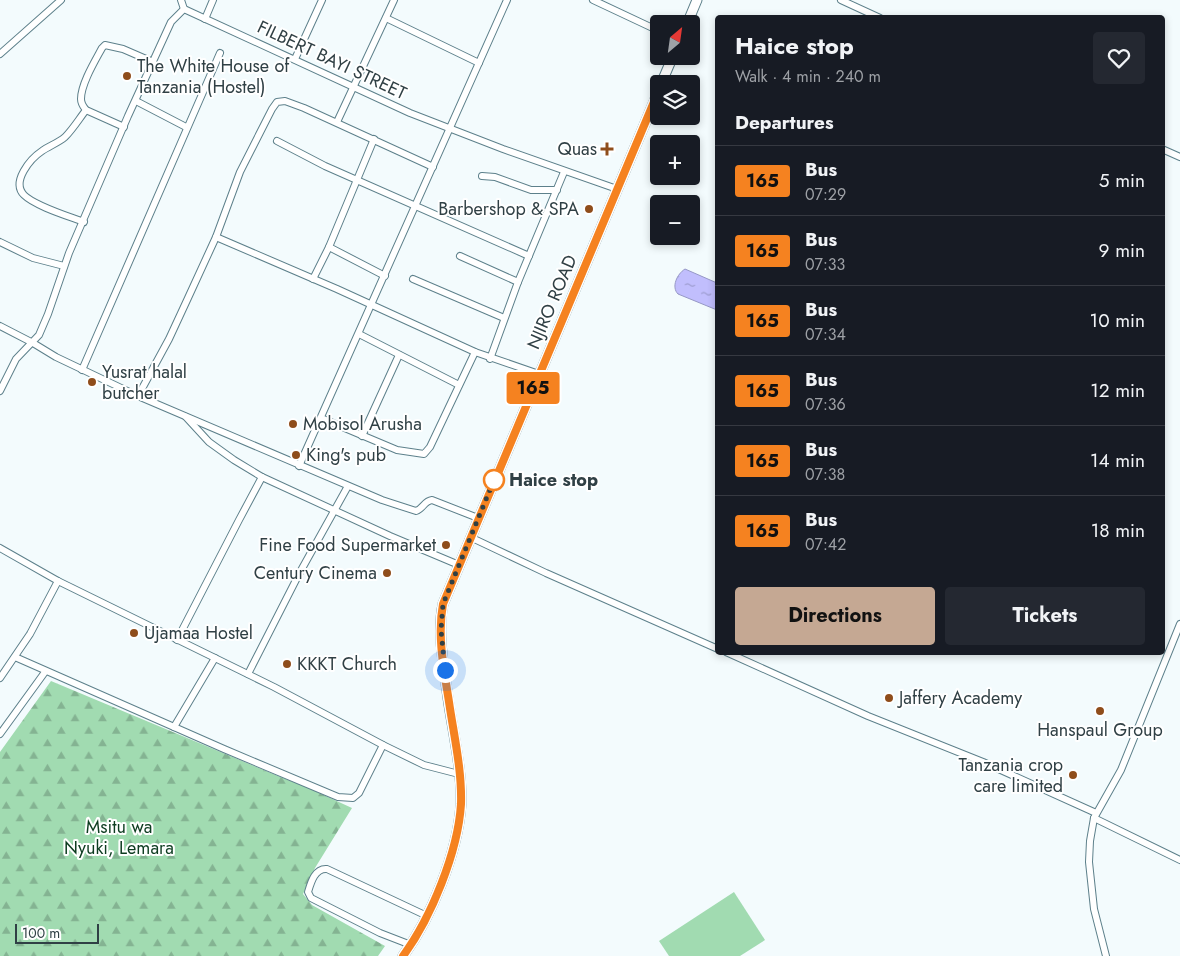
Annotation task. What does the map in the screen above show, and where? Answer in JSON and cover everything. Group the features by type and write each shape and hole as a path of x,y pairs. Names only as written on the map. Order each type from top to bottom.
{"street":[{"path":"0,54 61,0"},
{"path":"0,391 16,359 39,335 64,266 124,127 171,22 184,9 181,0"},
{"path":"205,19 213,0"},
{"path":"295,59 322,0"},
{"path":"337,122 394,0"},
{"path":"299,466 507,0"},
{"path":"593,0 650,27"},
{"path":"691,15 697,0"},
{"path":"841,0 874,15"},
{"name":"FILBERT BAYI STREET","path":"184,9 397,107 450,129 564,172 618,189"},
{"path":"386,18 479,63"},
{"path":"124,127 86,110 81,102 82,90 105,45 123,49 153,62"},
{"path":"82,370 186,127 220,53"},
{"path":"136,101 186,127"},
{"path":"138,396 171,334 216,237 240,172 277,102 289,102 337,122 433,167"},
{"path":"84,222 34,202 24,196 20,190 19,182 30,161 71,131 86,110"},
{"name":"NJIRO ROAD","path":"403,956 427,916 441,884 455,840 461,804 459,773 440,621 443,604 650,112"},
{"path":"313,279 329,247 374,139"},
{"path":"277,141 325,166 529,256"},
{"path":"1165,150 1180,157"},
{"path":"490,359 518,282 564,172"},
{"path":"482,176 495,177 531,190 557,190"},
{"path":"216,237 490,359 539,374"},
{"path":"0,242 33,258 64,266"},
{"path":"329,247 385,276"},
{"path":"460,256 518,282"},
{"path":"413,279 504,318"},
{"path":"0,326 56,357 138,396 348,486 411,510 419,510 426,502 432,500 478,518"},
{"path":"359,334 459,385"},
{"path":"322,418 397,450 422,455 426,453 475,352"},
{"path":"362,436 399,355"},
{"path":"183,415 209,442 262,477 390,536 459,565"},
{"path":"177,640 262,477"},
{"path":"248,674 348,486"},
{"path":"470,537 546,573 715,648"},
{"path":"0,548 58,581 248,674 383,746 424,764 455,774 459,773"},
{"path":"0,678 30,634 58,581"},
{"path":"1106,956 1094,910 1089,862 1090,841 1095,815 1121,770 1180,624"},
{"path":"733,655 868,716 983,762 1095,815 1180,860"},
{"path":"15,657 45,672 327,793 346,798 352,798 359,793 383,746"},
{"path":"174,727 216,658"},
{"path":"0,733 45,672"},
{"path":"411,945 380,933 311,898 308,892 316,873 321,869 327,869 427,916"}],"green space":[{"name":"Msitu wa Nyuki, Lemara","path":"51,681 352,808 315,868 303,894 312,905 385,946 378,956 0,956 0,752"},
{"path":"734,892 765,940 740,956 669,956 659,941"}],"water":[{"path":"685,269 715,282 715,309 678,294 675,284"}],"bus line":[{"name":"165","path":"403,956 420,930 441,884 458,827 461,804 459,773 441,630 443,604 650,112"}],"place":[{"name":"The White House of Tanzania (Hostel)","path":"127,76"},
{"name":"Quas","path":"607,149"},
{"name":"Barbershop & SPA","path":"589,209"},
{"name":"Yusrat halal butcher","path":"92,382"},
{"name":"Mobisol Arusha","path":"293,424"},
{"name":"King's pub","path":"296,455"},
{"name":"Haice stop","path":"494,480"},
{"name":"Fine Food Supermarket","path":"446,545"},
{"name":"Century Cinema","path":"387,573"},
{"name":"Ujamaa Hostel","path":"134,633"},
{"name":"KKKT Church","path":"287,664"},
{"name":"Jaffery Academy","path":"889,698"},
{"name":"Hanspaul Group","path":"1100,711"},
{"name":"Tanzania crop care limited","path":"1073,775"}],"route":[{"path":"445,670 441,630 443,604 494,480"}]}
